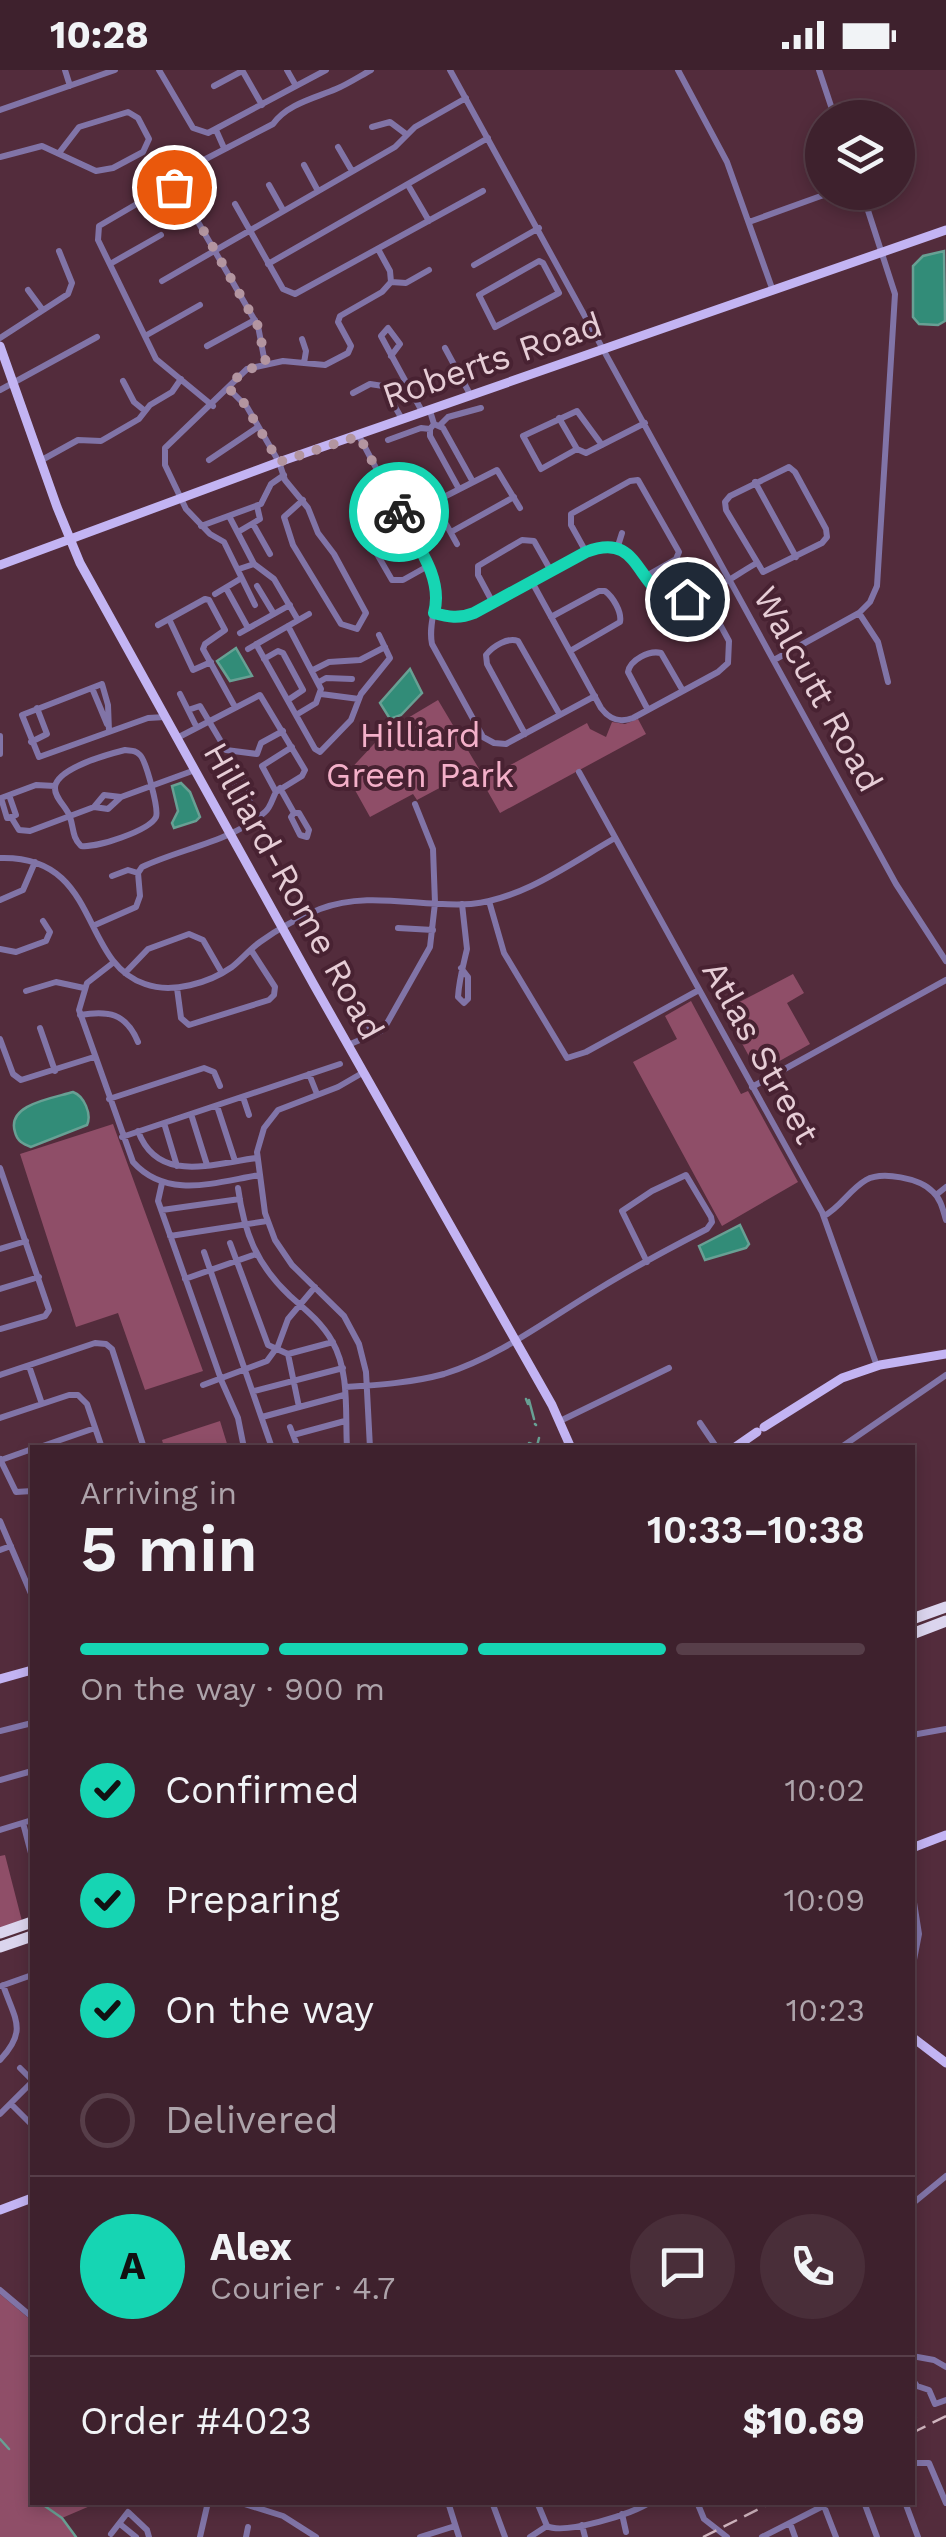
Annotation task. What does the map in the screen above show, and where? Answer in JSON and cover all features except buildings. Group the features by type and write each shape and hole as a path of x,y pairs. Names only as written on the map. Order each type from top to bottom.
{"highway":[{"path":"915,1616 946,1605"},
{"path":"915,1633 946,1621"},
{"path":"0,1933 30,1923"},
{"path":"0,1946 30,1937"}],"main road":[{"name":"Roberts Road","path":"0,565 279,462 946,230"},
{"name":"Hilliard-Rome Road","path":"0,346 70,540 194,770 560,1421 570,1445"},
{"path":"738,1445 834,1381 876,1366 946,1354"},
{"path":"0,1679 30,1671"},
{"path":"915,1847 946,1835"},
{"path":"915,2039 946,2063"},
{"path":"0,2210 30,2199"}],"street":[{"path":"64,70 70,86"},
{"path":"159,70 188,122 204,133 326,70"},
{"path":"214,86 242,70 276,119"},
{"path":"287,70 296,86"},
{"path":"196,164 372,70"},
{"name":"Walcutt Road","path":"450,70 900,890 946,960"},
{"path":"678,70 724,156 773,290"},
{"path":"819,70 829,100"},
{"path":"0,110 110,71"},
{"path":"318,74 326,92"},
{"path":"162,281 395,147 406,134 466,98"},
{"path":"0,157 42,146 83,168 96,171 114,168 146,149 149,140 134,114 121,113 73,131 59,154"},
{"path":"372,127 390,122 406,134"},
{"path":"216,130 224,148"},
{"path":"268,264 489,138"},
{"path":"338,147 352,172"},
{"path":"304,165 318,191"},
{"path":"269,185 283,210"},
{"path":"408,185 429,221"},
{"path":"213,406 160,363 98,240 97,230 104,222 164,188 174,187 182,193 254,320 266,363"},
{"path":"234,204 289,294 300,292 483,190"},
{"path":"748,222 805,202"},
{"path":"774,660 859,613 872,597 878,579 895,304 894,284 868,210"},
{"path":"474,265 539,228"},
{"path":"110,264 161,235"},
{"path":"255,605 224,542 201,526 181,498 166,464 165,448 213,406 242,372 266,363 324,365 348,353 351,346 338,322 340,316 382,292 391,282 390,271 378,249"},
{"path":"0,338 70,290 70,275 59,251"},
{"path":"538,261 553,280 558,294 498,328 492,325 478,296 538,261"},
{"path":"391,282 406,283 429,270"},
{"path":"553,280 564,274"},
{"path":"28,290 42,310"},
{"path":"145,336 200,306"},
{"path":"207,346 254,320"},
{"path":"0,390 14,386 97,337"},
{"path":"302,339 304,363"},
{"path":"445,348 472,397"},
{"path":"391,356 473,482"},
{"path":"40,461 78,440 101,441 139,419 172,392 181,379"},
{"path":"123,380 134,402 145,411"},
{"path":"354,393 370,384 383,386 403,420"},
{"path":"228,388 242,400 284,476 303,500 365,611 360,627 353,630 341,624 286,531 284,517 303,500"},
{"path":"388,440 481,408"},
{"path":"577,449 541,469 523,436 578,411 602,446"},
{"path":"559,418 577,449 586,453 645,423"},
{"path":"435,426 430,436 459,489"},
{"path":"209,460 258,427"},
{"path":"359,436 428,566 437,590 430,630 435,651 479,732 488,741 500,744 595,696"},
{"path":"789,467 827,537 763,572 755,564 725,502 756,482 789,467"},
{"path":"457,544 436,506 438,500 494,470 501,473 520,508"},
{"path":"201,526 257,506 273,481 284,476"},
{"path":"586,552 570,524 571,514 630,480 638,480 644,484 679,552 676,559 646,576"},
{"path":"756,482 796,557"},
{"path":"388,494 357,514 358,521 392,580 402,580 428,566"},
{"path":"451,532 514,497"},
{"path":"238,532 262,517 257,506"},
{"path":"230,518 254,564 273,578 298,620"},
{"path":"256,522 270,554"},
{"path":"618,549 622,533"},
{"path":"493,603 477,568 482,561 528,538 536,544 550,571"},
{"path":"434,613 460,618 601,547 618,549 632,557 655,590 669,598 687,599 703,593 755,564"},
{"path":"239,569 254,564"},
{"path":"216,594 240,579"},
{"path":"532,582 607,716 622,721 722,670 730,659 730,645 703,593"},
{"path":"257,586 274,614"},
{"path":"226,588 248,628"},
{"path":"551,617 602,590 610,596 621,619 616,626 570,651"},
{"path":"158,626 209,600 225,630 203,646 235,707"},
{"path":"240,614 265,600"},
{"path":"240,633 290,605"},
{"path":"859,613 878,642 888,682"},
{"path":"248,649 309,614"},
{"path":"169,620 193,670 211,662"},
{"path":"700,635 720,624"},
{"path":"288,626 319,682 316,703 296,715"},
{"path":"256,644 315,749 323,751 351,720 359,699 389,659 379,635"},
{"path":"525,734 487,664 486,655 510,640 518,642 560,715"},
{"path":"313,670 329,662 360,660 386,646"},
{"path":"264,658 278,650 283,653 302,690 288,700"},
{"path":"648,710 628,668 642,657 658,652 683,691"},
{"path":"319,682 329,678 352,679"},
{"path":"109,728 102,684 22,715 39,757 109,728 165,717"},
{"path":"92,688 109,728"},
{"path":"180,694 196,724"},
{"path":"320,694 359,699"},
{"path":"95,925 136,907 140,896 138,873 146,865 229,832 258,816 270,806 278,790 302,776 305,770 260,695 177,738"},
{"path":"148,718 158,702"},
{"path":"188,710 200,706 226,750 257,754 262,743 282,731"},
{"path":"31,742 47,734 37,708"},
{"path":"0,736 0,754"},
{"path":"292,747 262,766 294,813"},
{"path":"125,750 141,756 158,810 152,822 86,848 78,843 55,786 68,770 125,750"},
{"path":"94,806 108,808 121,797 194,770"},
{"name":"Atlas Street","path":"579,772 824,1217 876,1366"},
{"path":"55,786 36,785 0,799 7,818 12,817 15,826 24,832 94,806 104,796 121,797"},
{"path":"248,797 258,816"},
{"path":"348,1045 381,1031 430,947 435,903 433,849 414,804"},
{"path":"0,858 35,862 61,878 125,974 146,985 177,988 222,973 283,928 324,908 378,899 462,904 489,901 526,887 615,838"},
{"path":"0,900 23,890 35,862"},
{"path":"112,876 128,870 138,873"},
{"path":"489,901 504,953 562,1054 568,1058 586,1052 698,990"},
{"path":"462,904 467,949 462,968"},
{"path":"0,949 16,952 46,941 50,932 43,922"},
{"path":"398,928 433,930"},
{"path":"125,974 148,949 189,934 204,940 222,973"},
{"path":"177,988 182,1020 189,1025 269,1000 275,987 251,950"},
{"path":"114,962 84,988 80,1014 133,1162 162,1183 190,1186 260,1175"},
{"path":"752,1087 946,980"},
{"path":"26,991 56,982 84,988"},
{"path":"361,1005 372,1034"},
{"path":"80,1014 103,1011 118,1016 130,1025 138,1042"},
{"path":"40,1028 55,1071"},
{"path":"0,1038 18,1079 28,1080 94,1057"},
{"path":"122,1137 340,1064"},
{"path":"109,1099 198,1069 210,1069 220,1086"},
{"path":"364,1072 288,1104 273,1115 261,1134 257,1158 267,1221 285,1257 338,1308 363,1355 370,1445"},
{"path":"309,1074 317,1094"},
{"path":"243,1097 249,1115"},
{"path":"216,1106 235,1161"},
{"path":"190,1114 208,1165"},
{"path":"164,1123 178,1166"},
{"path":"138,1131 144,1148 152,1155 178,1166 257,1158"},
{"path":"0,1168 49,1312 0,1329"},
{"path":"262,1417 344,1391 442,1374 515,1340 706,1229 712,1222 686,1175 622,1211 647,1262"},
{"path":"824,1217 839,1208 864,1182 877,1176 916,1182 936,1195 946,1220"},
{"path":"162,1183 158,1198 238,1418 243,1445"},
{"path":"936,1195 946,1187"},
{"path":"238,1188 244,1225 256,1254 274,1280 323,1326 333,1342 342,1368 346,1445"},
{"path":"0,1196 9,1193"},
{"path":"162,1210 240,1198"},
{"path":"170,1236 267,1221"},
{"path":"0,1249 26,1241"},
{"path":"230,1243 264,1339 288,1354 333,1342"},
{"path":"204,1252 271,1445"},
{"path":"185,1279 256,1254"},
{"path":"0,1289 38,1277"},
{"path":"203,1385 268,1361 288,1319 315,1288"},
{"path":"0,1375 95,1343 106,1344 112,1349 143,1445"},
{"path":"288,1354 299,1407"},
{"path":"29,1366 42,1404"},
{"path":"254,1391 342,1368"},
{"path":"560,1421 669,1368"},
{"path":"844,1445 946,1375"},
{"path":"0,1418 78,1395 87,1404 101,1445"},
{"path":"297,1445 292,1431 345,1420"},
{"path":"700,1422 715,1445"},
{"path":"44,1445 95,1428"},
{"path":"30,1450 0,1460 16,1492 30,1490"},
{"path":"0,1521 30,1591"},
{"path":"0,1550 11,1546"},
{"path":"0,1730 30,1723"},
{"path":"915,1734 946,1729"},
{"path":"0,1780 30,1771"},
{"path":"0,1830 30,1821"},
{"path":"23,1823 30,1849"},
{"path":"915,1912 915,1952"},
{"path":"0,2060 14,2045 18,2032 1,1986 30,1975"},
{"path":"20,2068 30,2079"},
{"path":"0,2114 30,2083"},
{"path":"12,2105 30,2123"},
{"path":"916,2202 946,2176"},
{"path":"0,2290 30,2315"},
{"path":"915,2357 946,2367"},
{"path":"915,2384 929,2390 936,2404 946,2400"},
{"path":"915,2463 928,2461 946,2504"},
{"path":"200,2537 207,2505"},
{"path":"248,2505 283,2516 316,2537"},
{"path":"449,2505 459,2537"},
{"path":"493,2505 505,2537"},
{"path":"538,2505 546,2526"},
{"path":"546,2526 559,2530 643,2505"},
{"path":"698,2505 704,2519 728,2537"},
{"path":"762,2537 826,2505"},
{"path":"828,2505 836,2537"},
{"path":"865,2505 878,2537"},
{"path":"906,2505 918,2537"},
{"path":"111,2534 128,2512 150,2537"},
{"path":"622,2514 626,2532"},
{"path":"790,2522 796,2537"},
{"path":"120,2524 136,2537"},
{"path":"582,2525 585,2537"},
{"path":"420,2537 456,2526"},
{"path":"530,2537 546,2526"},
{"path":"246,2537 248,2527"}],"green space":[{"name":"Hilliard Green Park","path":"438,700 485,779 587,723 590,729 606,737 612,722 625,724 638,719 646,734 500,813 475,769 417,800 413,794 370,817 346,774 386,731"},
{"path":"793,974 804,993 787,1003 810,1044 758,1073 724,1010"},
{"path":"691,1001 741,1094 748,1091 798,1182 722,1226 633,1062 677,1039 665,1016"},
{"path":"113,1124 203,1371 145,1390 118,1313 76,1327 20,1154"},
{"path":"220,1421 227,1445 163,1445 162,1440"},
{"path":"5,1855 23,1925 0,1933 0,1856"},
{"path":"0,2294 30,2319 30,2505 92,2505 62,2518 76,2537 0,2537"}],"shaded area":[{"path":"944,251 945,321 938,325 919,324 913,317 913,266 923,256"},
{"path":"236,648 252,676 230,681 217,661"},
{"path":"410,669 422,693 401,715 390,719 380,703"},
{"path":"181,783 190,792 200,817 174,828 172,823 178,811 172,786"},
{"path":"73,1092 86,1106 87,1125 31,1147 19,1140 14,1122 24,1109"},
{"path":"740,1225 749,1244 746,1248 705,1260 699,1246"}],"waterway":[{"path":"526,1399 528,1404"},
{"path":"529,1400 534,1419"},
{"path":"537,1445 539,1438"},
{"path":"529,1443 534,1445"},
{"path":"0,2439 9,2449"},
{"path":"43,2505 62,2518 76,2537"}],"railway":[{"path":"915,2432 946,2416"},
{"path":"703,2537 767,2505"}],"way so far":[{"path":"174,187 182,193 261,335 266,363 242,372 228,388 242,400 279,462 359,436 399,512"}],"route":[{"path":"399,512 436,583 434,613 452,618 474,613 601,547 618,549 632,557 661,595 687,599"}]}
